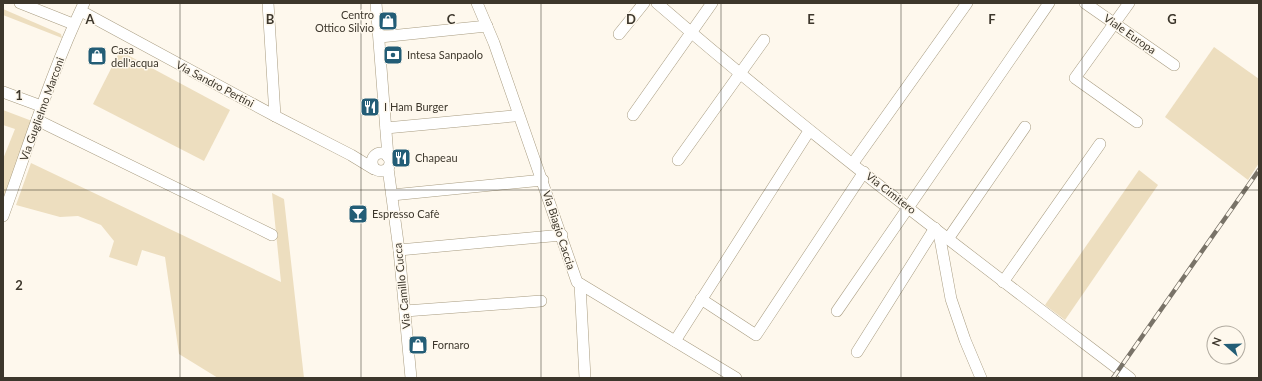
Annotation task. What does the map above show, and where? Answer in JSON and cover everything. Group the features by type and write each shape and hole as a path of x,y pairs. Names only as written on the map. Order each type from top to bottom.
{"street":[{"path":"20,3 73,24"},
{"path":"268,3 275,116"},
{"path":"376,3 380,37 386,139 382,154 372,160 380,169 390,163 382,154"},
{"name":"Via Biagio Caccia","path":"477,3 487,26 562,235 575,278 580,284"},
{"path":"619,34 644,3"},
{"name":"Via Cimitero","path":"657,3 809,131 853,163 1003,282 1130,378"},
{"path":"633,115 712,3"},
{"path":"853,163 967,3"},
{"path":"837,311 1049,3"},
{"name":"Viale Europa","path":"1085,3 1174,65"},
{"path":"1129,3 1075,78 1137,122"},
{"name":"Via Guglielmo Marconi","path":"3,216 41,106 73,24 82,7"},
{"name":"Via Sandro Pertini","path":"82,7 275,116 380,169"},
{"path":"380,37 487,26"},
{"path":"678,160 764,40"},
{"path":"3,92 41,106"},
{"path":"386,128 514,116"},
{"path":"37,120 272,235"},
{"path":"857,352 941,233 1025,127"},
{"path":"675,341 809,131"},
{"path":"1003,282 1100,144"},
{"name":"Via Sandro Pertini","path":"352,155 382,154"},
{"name":"Via Camillo Cucca","path":"380,169 392,195 399,250 411,378"},
{"path":"701,299 756,335 864,172"},
{"path":"392,195 542,180"},
{"path":"941,233 951,299 965,340 981,378"},
{"path":"399,250 562,235"},
{"path":"580,284 736,378"},
{"path":"580,284 585,378"},
{"path":"405,311 541,301"}],"shaded area":[{"path":"3,9 61,34 62,38 3,15"},
{"path":"1214,47 1259,79 1259,163 1248,180 1165,117"},
{"path":"120,51 230,110 204,161 93,104"},
{"path":"3,110 32,121 3,202 3,159 15,129 3,125"},
{"path":"31,163 281,282 272,193 284,199 304,378 218,378 179,354 165,257 142,250 137,266 109,257 114,241 101,225 78,216 60,217 16,205"},
{"path":"1139,170 1158,185 1065,320 1045,305"}],"railway":[{"path":"1113,378 1259,170"}],"place":[{"name":"Centro Ottico Silvio","path":"388,21"},
{"name":"Intesa Sanpaolo","path":"393,55"},
{"name":"Casa dell'acqua","path":"97,56"},
{"name":"I Ham Burger","path":"370,107"},
{"name":"Chapeau","path":"401,158"},
{"name":"Espresso Cafè","path":"358,214"},
{"name":"Fornaro","path":"418,345"}]}
